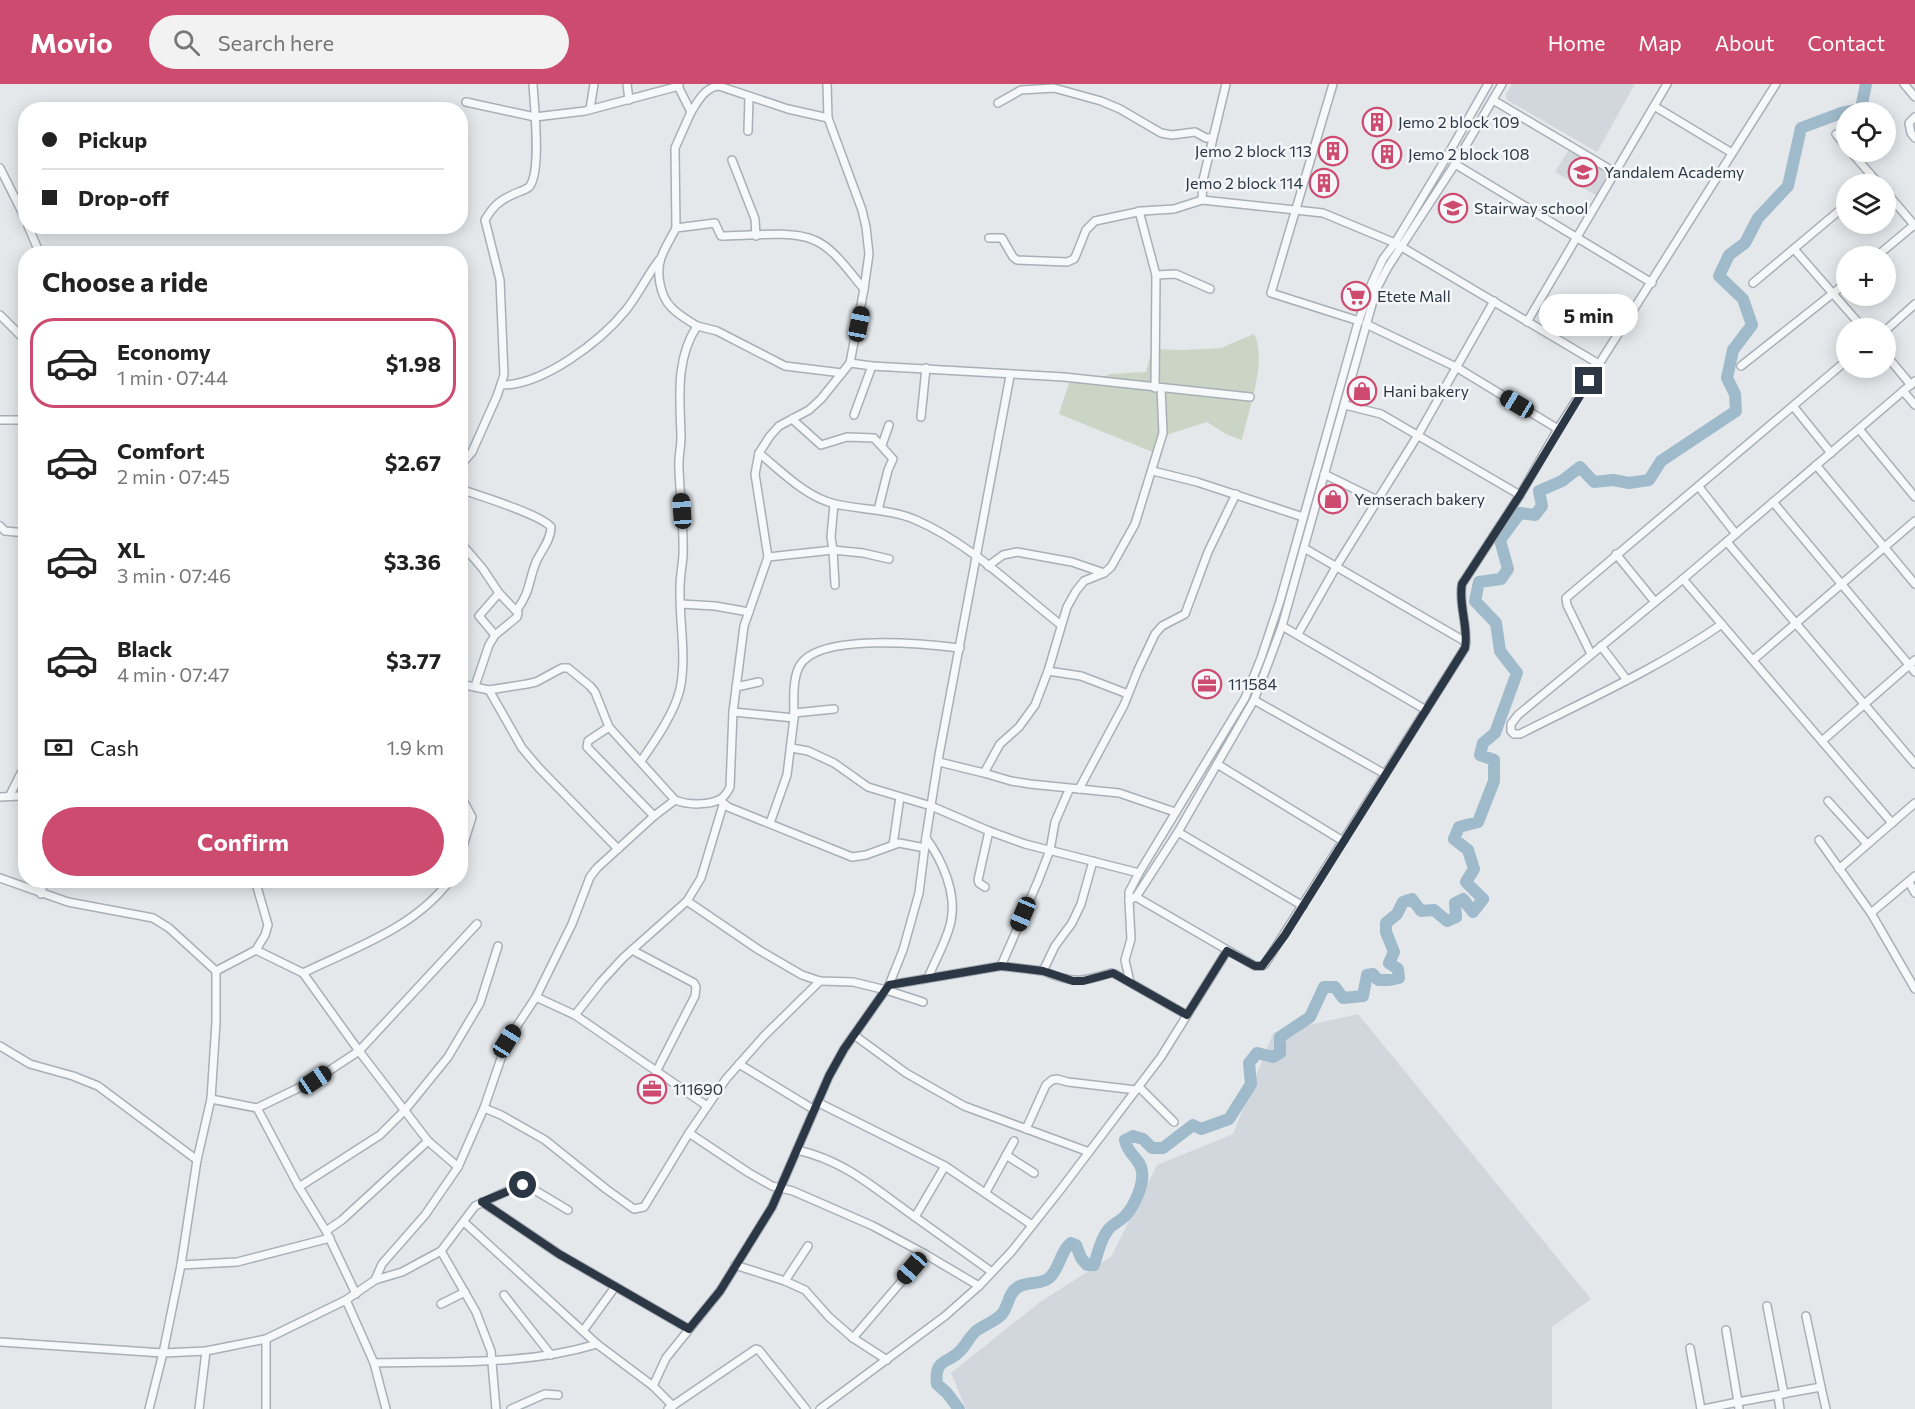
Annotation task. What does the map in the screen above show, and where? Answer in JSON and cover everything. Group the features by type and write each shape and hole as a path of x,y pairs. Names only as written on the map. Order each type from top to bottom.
{"street":[{"path":"468,457 502,385 504,375 500,280 485,220 499,201 525,189 532,182 535,169 533,84"},
{"path":"591,109 594,84"},
{"path":"627,84 629,100"},
{"path":"575,1015 601,982 632,950 687,901 700,878 722,802 730,787 733,712 744,626 768,557 755,474 759,453 779,426 809,410 821,399 850,363 869,254 862,210 828,118 827,84"},
{"path":"1202,200 1203,180 1226,84"},
{"path":"1333,84 1271,293 1362,322 1456,367 1558,429"},
{"path":"1398,245 1487,86 1478,84"},
{"path":"1131,982 1125,960 1131,939 1133,899 1178,832 1254,700 1282,626 1304,548 1313,497 1374,278 1383,259 1398,245 1455,164 1502,84"},
{"path":"1527,322 1667,84"},
{"path":"1362,322 1345,405 1324,474 1303,517 1280,601 1245,698 1129,892 1133,899 1255,966 1262,966 1285,935 1458,660 1466,642 1460,593 1462,584 1520,495 1558,429 1652,283 1775,84"},
{"path":"1904,84 1915,97"},
{"path":"468,102 535,117 591,109 678,85 691,112"},
{"path":"502,385 525,382 579,353 626,310 661,258 675,228 675,148 701,96 712,87 719,85 749,98 828,118"},
{"path":"998,104 1020,90 1054,88 1101,101 1120,109 1161,133 1172,135 1195,132 1206,138 1212,138"},
{"path":"748,131 749,98"},
{"path":"1493,100 1616,173"},
{"path":"1654,106 1732,153"},
{"path":"1915,117 1910,120 1908,126 1915,138"},
{"path":"732,160 755,219 756,236"},
{"path":"1859,162 1868,174"},
{"path":"1455,164 1652,283"},
{"path":"0,168 18,204"},
{"path":"989,238 1002,238 1017,260 1067,262 1074,259 1086,230 1095,220 1139,211 1174,208 1202,200 1323,213 1398,245 1599,364"},
{"path":"1890,246 1915,226 1896,204"},
{"path":"984,773 1000,744 1028,717 1048,671 1067,607 1076,591 1089,577 1104,573 1111,567 1135,524 1153,471 1164,425 1158,388 1156,275 1139,211"},
{"path":"1753,283 1836,213"},
{"path":"675,228 715,223 721,236 798,235 816,240 833,254 864,289"},
{"path":"1794,249 1854,318"},
{"path":"661,258 660,280 666,300 684,318 697,326 717,331 785,366 842,373"},
{"path":"1156,275 1176,274 1210,289"},
{"path":"1741,366 1836,291"},
{"path":"1298,634 1336,567 1418,435 1494,301"},
{"path":"1896,321 1915,304"},
{"path":"0,315 18,332"},
{"path":"641,761 653,745 674,707 680,689 680,588 683,556 679,466 681,439 679,387 682,363 691,336 697,326"},
{"path":"850,363 1010,376 1064,377 1250,397"},
{"path":"1722,624 1627,680 1520,734 1514,734 1510,728 1518,715 1683,579 1913,383 1896,365"},
{"path":"854,415 872,366"},
{"path":"921,417 926,368"},
{"path":"1591,654 1567,605 1566,598 1836,370"},
{"path":"653,1386 666,1358 720,1291 772,1207 829,1076 887,987 903,950 920,893 931,806 1010,376"},
{"path":"1903,391 1915,405"},
{"path":"1345,405 1381,414 1520,495"},
{"path":"1793,406 1831,453"},
{"path":"792,419 821,445 851,436 874,438 882,445 893,459 888,470 879,510"},
{"path":"0,420 18,420"},
{"path":"882,445 889,424"},
{"path":"1859,429 1915,496"},
{"path":"759,453 799,486 819,498 834,504 879,510 914,519 942,532 1061,625"},
{"path":"1816,465 1915,584"},
{"path":"1153,471 1236,494 1303,517"},
{"path":"1324,474 1377,500"},
{"path":"1699,487 1736,534"},
{"path":"468,492 547,523 551,527 550,534 537,559 530,589 517,610 517,617 495,635 482,661 475,686"},
{"path":"1079,789 1128,694 1137,669 1155,634 1162,626 1185,614 1208,552 1236,494"},
{"path":"1773,502 1841,584 1912,663 1915,672"},
{"path":"834,504 831,537 835,585"},
{"path":"1753,660 1915,521"},
{"path":"0,526 5,531 18,532"},
{"path":"1727,542 1915,764"},
{"path":"1304,548 1466,642"},
{"path":"768,557 833,550 889,559"},
{"path":"468,551 499,592 517,610"},
{"path":"988,566 1003,555 1017,552 1072,562 1104,573"},
{"path":"1616,554 1655,602"},
{"path":"1683,579 1892,823"},
{"path":"495,635 479,616 499,592"},
{"path":"681,604 715,606 749,612"},
{"path":"1282,626 1426,710"},
{"path":"770,823 787,775 792,748 795,678 799,667 813,654 833,647 884,643 922,643 960,648"},
{"path":"1601,646 1627,680"},
{"path":"1822,741 1912,663"},
{"path":"468,685 489,690 536,682 566,668 576,673 595,692 609,727 675,800 682,803 722,802 852,856 866,855 899,843 926,848"},
{"path":"1048,671 1081,676 1128,694"},
{"path":"736,687 759,681"},
{"path":"489,690 522,748 618,849"},
{"path":"1254,700 1385,774"},
{"path":"733,712 794,716 834,709"},
{"path":"1235,714 1243,719"},
{"path":"609,727 588,741 587,747 654,816"},
{"path":"792,748 834,763 868,787 931,806 1025,844 1139,873"},
{"path":"939,762 1011,781 1069,790 1119,793 1176,812"},
{"path":"1217,765 1343,841"},
{"path":"9,795 18,778"},
{"path":"1001,966 1050,850 1055,822 1069,790"},
{"path":"0,797 18,796"},
{"path":"893,844 900,797"},
{"path":"375,1280 382,1264 425,1215 458,1167 484,1108 507,1041 536,996 572,924 590,877 654,816 675,800"},
{"path":"1828,801 1867,844"},
{"path":"1839,869 1915,803"},
{"path":"468,810 472,817 468,830"},
{"path":"985,887 978,880 989,831"},
{"path":"1178,832 1302,906"},
{"path":"926,837 942,864 952,903 951,922 928,978"},
{"path":"1819,840 1871,913 1915,989"},
{"path":"1043,971 1055,945 1072,923 1081,904 1093,861"},
{"path":"1871,913 1915,876"},
{"path":"0,878 18,885"},
{"path":"1909,882 1915,893"},
{"path":"26,888 89,907 153,918 169,928 216,970 216,1022 211,1099 197,1160 181,1265 149,1409 157,1409"},
{"path":"42,894 43,888"},
{"path":"216,970 256,950 265,935 268,925 257,888"},
{"path":"303,973 399,926 433,902 444,888"},
{"path":"687,901 784,966 802,975 820,981 853,982 887,987 923,1002"},
{"path":"211,1099 256,1108 315,1080 359,1051 477,924"},
{"path":"299,1187 380,1135 405,1110 448,1057 480,1003 498,946"},
{"path":"256,950 303,973 428,1141 458,1167"},
{"path":"632,950 694,983 696,987 695,996 656,1072"},
{"path":"820,1409 945,1316 992,1272 1032,1225 1161,1057 1227,951"},
{"path":"887,987 1001,966 1043,971 1073,981 1083,981 1113,973 1187,1015"},
{"path":"484,1108 545,1140 634,1209 644,1207 707,1106 764,1036 820,981"},
{"path":"536,996 575,1015 707,1106"},
{"path":"854,1035 906,1073 964,1106 1089,1152"},
{"path":"0,1046 30,1064 73,1076 98,1086 197,1160"},
{"path":"740,1064 815,1106 945,1166 1032,1225"},
{"path":"1026,1129 1046,1085 1057,1079 1137,1088 1174,1122"},
{"path":"256,1108 328,1235 356,1294"},
{"path":"689,1133 772,1186 822,1203 873,1226 979,1286"},
{"path":"181,1265 237,1262 328,1235 428,1141"},
{"path":"986,1192 1014,1142"},
{"path":"797,1150 817,1154 848,1168 992,1272"},
{"path":"1006,1155 1034,1173"},
{"path":"915,1217 945,1166"},
{"path":"0,1342 163,1353 206,1352 266,1339 346,1300 375,1280 402,1272 441,1251 475,1206 482,1202 523,1185 568,1210"},
{"path":"482,1202 559,1254 689,1329"},
{"path":"464,1222 597,1344 653,1386 671,1408 756,1349 806,1409"},
{"path":"784,1281 808,1246"},
{"path":"441,1251 476,1311 491,1351 496,1409"},
{"path":"853,1338 925,1254"},
{"path":"735,1265 805,1290 829,1317 853,1338 887,1360"},
{"path":"583,1331 615,1287"},
{"path":"441,1304 465,1292"},
{"path":"504,1295 551,1355"},
{"path":"346,1300 374,1364 386,1409"},
{"path":"1767,1306 1781,1395 1780,1409"},
{"path":"1806,1316 1826,1409"},
{"path":"1726,1330 1739,1406"},
{"path":"266,1339 266,1409"},
{"path":"374,1364 492,1362 566,1354 597,1344"},
{"path":"1690,1348 1703,1409 1739,1406 1821,1387"},
{"path":"199,1409 206,1352"},
{"path":"511,1409 545,1394 558,1395"}],"shaded area":[{"path":"1512,84 1635,84 1597,152 1507,100 1506,94"},
{"name":"Yandalem Academy","path":"1570,148 1611,173 1597,196 1555,172"},
{"path":"1358,1014 1591,1299 1552,1327 1552,1409 966,1409 951,1373 1040,1302 1111,1257 1157,1165 1233,1134 1273,1033"}],"green space":[{"path":"1254,334 1258,345 1258,371 1242,440 1226,434 1207,422 1169,434 1155,453 1059,414 1069,383 1091,382 1110,374 1146,372 1152,349 1221,348"}],"waterway":[{"path":"959,1409 937,1384 940,1365 956,1355 976,1331 1002,1314 1010,1296 1018,1287 1042,1282 1049,1278 1071,1243 1076,1245 1081,1258 1087,1265 1094,1265 1105,1234 1124,1217 1132,1206 1140,1189 1142,1172 1125,1140 1133,1136 1143,1139 1152,1148 1163,1148 1193,1125 1201,1129 1229,1119 1251,1084 1249,1063 1257,1053 1273,1057 1280,1053 1280,1037 1310,1017 1324,987 1335,987 1343,998 1363,996 1367,975 1373,974 1378,980 1399,978 1398,969 1389,963 1394,952 1386,932 1386,923 1397,914 1403,902 1412,899 1421,911 1434,910 1447,921 1456,917 1455,903 1463,899 1473,912 1483,899 1466,882 1474,869 1468,850 1454,839 1459,827 1478,822 1494,781 1494,760 1480,755 1483,743 1495,733 1517,673 1500,651 1496,623 1475,601 1479,582 1501,579 1508,569 1500,540 1520,513 1535,515 1542,506 1539,491 1562,481 1580,467 1594,482 1613,480 1629,483 1649,480 1661,461 1736,411 1735,394 1727,378 1733,350 1752,325 1743,299 1719,276 1729,255 1745,243 1758,218 1788,186 1801,128 1841,113 1861,109 1866,84"}],"place":[{"name":"Jemo 2 block 109","path":"1377,122"},
{"name":"Jemo 2 block 113","path":"1333,151"},
{"name":"Jemo 2 block 108","path":"1387,154"},
{"name":"Yandalem Academy","path":"1583,172"},
{"name":"Jemo 2 block 114","path":"1324,183"},
{"name":"Stairway school","path":"1453,208"},
{"name":"Etete Mall","path":"1356,296"},
{"name":"Hani bakery","path":"1362,391"},
{"name":"Yemserach bakery","path":"1333,499"},
{"name":"111584","path":"1207,684"},
{"name":"111690","path":"652,1089"}],"route":[{"path":"523,1185 482,1202 559,1254 689,1329 720,1291 772,1207 829,1076 844,1049 889,985 1001,966 1043,971 1073,981 1090,981 1113,973 1187,1015 1227,951 1255,966 1265,964 1465,648 1460,593 1462,584 1520,495 1589,381"}]}
